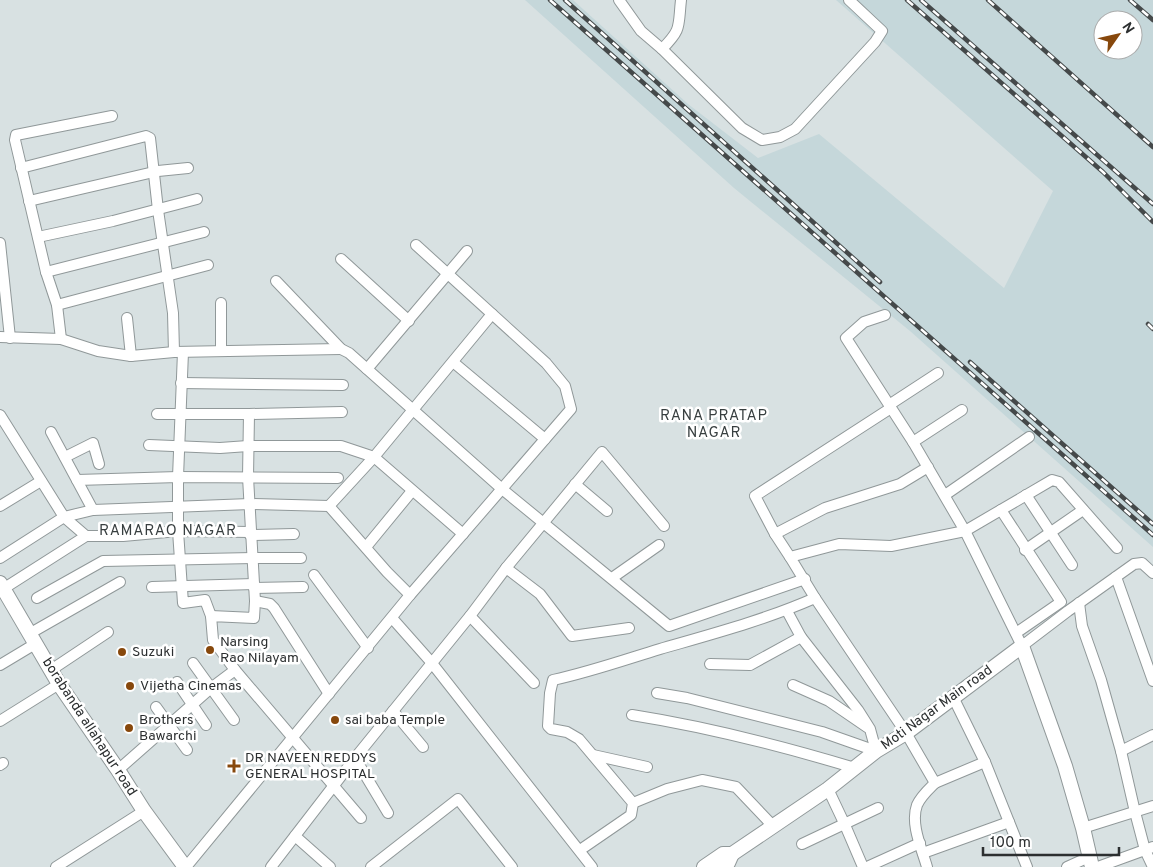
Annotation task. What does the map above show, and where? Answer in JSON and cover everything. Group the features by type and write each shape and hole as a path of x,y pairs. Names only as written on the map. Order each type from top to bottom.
{"street":[{"path":"619,0 641,31 662,49 742,128 762,140 780,137 795,129 875,42 882,31 850,0"},
{"path":"662,49 676,35 679,27 681,0"},
{"path":"61,339 57,304 46,272 21,168 15,140 16,135 112,116"},
{"path":"21,168 146,136 150,138 158,210 179,352 181,383 178,531 183,603 205,600 211,616 213,640 291,738 361,818"},
{"path":"29,201 153,172 188,168"},
{"path":"38,238 114,221 197,199"},
{"path":"46,272 204,232"},
{"path":"0,243 5,337 61,339 98,351 131,356 179,352 341,349"},
{"path":"181,865 571,409 565,386 546,363 416,245"},
{"path":"367,369 468,250"},
{"path":"341,259 409,321"},
{"path":"57,304 208,265"},
{"path":"276,281 341,349 349,353 502,489 545,522 669,626 804,579"},
{"path":"221,303 221,352"},
{"path":"329,506 374,457 492,314"},
{"path":"885,315 864,322 846,338 945,495 1016,633 1065,766 1093,864"},
{"path":"127,318 131,356"},
{"path":"453,362 545,439"},
{"path":"935,783 906,733 815,598 775,534 755,496 938,374"},
{"path":"181,383 343,384"},
{"path":"913,442 962,410"},
{"path":"157,414 342,412"},
{"path":"211,616 254,618 255,601 248,478 249,414"},
{"path":"0,415 64,518 86,536"},
{"path":"51,432 93,510"},
{"path":"945,495 1029,437"},
{"path":"64,457 93,443 98,464"},
{"path":"149,445 220,448 248,446 341,446 374,457 463,534"},
{"path":"272,867 392,711 470,616 506,568 602,452 664,526"},
{"path":"775,534 825,508 900,484 928,468"},
{"path":"77,480 178,477 338,478"},
{"path":"790,557 839,544 891,546 965,531 1048,482 1056,480 1060,482 1117,548"},
{"path":"0,506 41,481"},
{"path":"575,484 607,510"},
{"path":"366,547 412,490"},
{"path":"1026,495 1072,565"},
{"path":"0,558 64,518 93,510 250,504 329,506 387,572 410,595"},
{"path":"1001,510 1025,550 1061,602 1016,633"},
{"path":"1025,550 1083,510"},
{"path":"2,586 86,536 123,536 178,531 294,534"},
{"path":"612,578 660,545"},
{"path":"37,598 103,561 301,558"},
{"name":"Moti Nagar Main road","path":"704,867 727,861 773,826 828,789 876,751 906,733 1134,564 1142,563 1153,573"},
{"path":"506,568 540,594 572,636 629,628"},
{"path":"314,575 368,648"},
{"path":"1116,577 1153,681"},
{"path":"0,665 32,639 120,582"},
{"name":"borabanda allahapur road","path":"2,586 51,670 181,865"},
{"path":"152,587 303,587"},
{"path":"580,850 631,815 633,803 579,739 567,732 551,729 548,726 550,693 553,680 586,673 787,611 815,598"},
{"path":"255,601 270,604 274,608 329,694"},
{"path":"1079,603 1082,626 1101,680 1121,751 1135,812 1149,848 1153,867"},
{"path":"787,611 802,637 858,710 870,729 876,751"},
{"path":"470,616 534,684"},
{"path":"392,618 431,662 592,867"},
{"path":"51,670 108,632"},
{"path":"710,664 750,665 802,637"},
{"path":"193,662 234,720"},
{"path":"118,770 211,688 236,670"},
{"path":"177,682 206,725"},
{"path":"0,721 60,684"},
{"path":"793,686 828,701 870,729"},
{"path":"657,693 687,698 822,732 876,751"},
{"path":"953,697 985,762 1027,867"},
{"path":"156,707 187,750"},
{"path":"392,711 423,747"},
{"path":"632,715 735,734 855,768"},
{"path":"1121,751 1153,735"},
{"path":"593,755 647,767"},
{"path":"355,758 388,814"},
{"path":"927,867 916,825 917,806 923,795 935,783 985,762"},
{"path":"633,803 667,789 702,780 736,787 773,826"},
{"path":"828,789 863,867"},
{"path":"371,867 458,799 512,867"},
{"path":"1084,828 1153,806"},
{"path":"802,844 878,808"},
{"path":"61,866 144,810"},
{"path":"867,867 921,848 1009,822"},
{"path":"295,836 330,867"},
{"path":"1067,867 1093,864 1149,848"}],"shaded area":[{"path":"525,0 573,0 688,104 758,158 819,134 1004,288 1053,191 836,0 1153,0 1153,547 910,331 734,188"}],"railway":[{"path":"550,0 1153,535"},
{"path":"565,0 880,282"},
{"path":"907,0 1103,172 1153,222"},
{"path":"921,0 1153,204"},
{"path":"988,0 1153,147"},
{"path":"1130,0 1153,20"},
{"path":"1148,324 1153,329"},
{"path":"970,362 1153,524"}],"place":[{"name":"Narsing Rao Nilayam","path":"210,650"},
{"name":"Suzuki","path":"122,652"},
{"name":"Vijetha Cinemas","path":"130,686"},
{"name":"sai baba Temple","path":"335,720"},
{"name":"Brothers Bawarchi","path":"129,728"},
{"name":"DR NAVEEN REDDYS GENERAL HOSPITAL","path":"234,766"}],"district":[{"name":"RANA PRATAP NAGAR","path":"714,424"},
{"name":"RAMARAO NAGAR","path":"168,531"}]}
